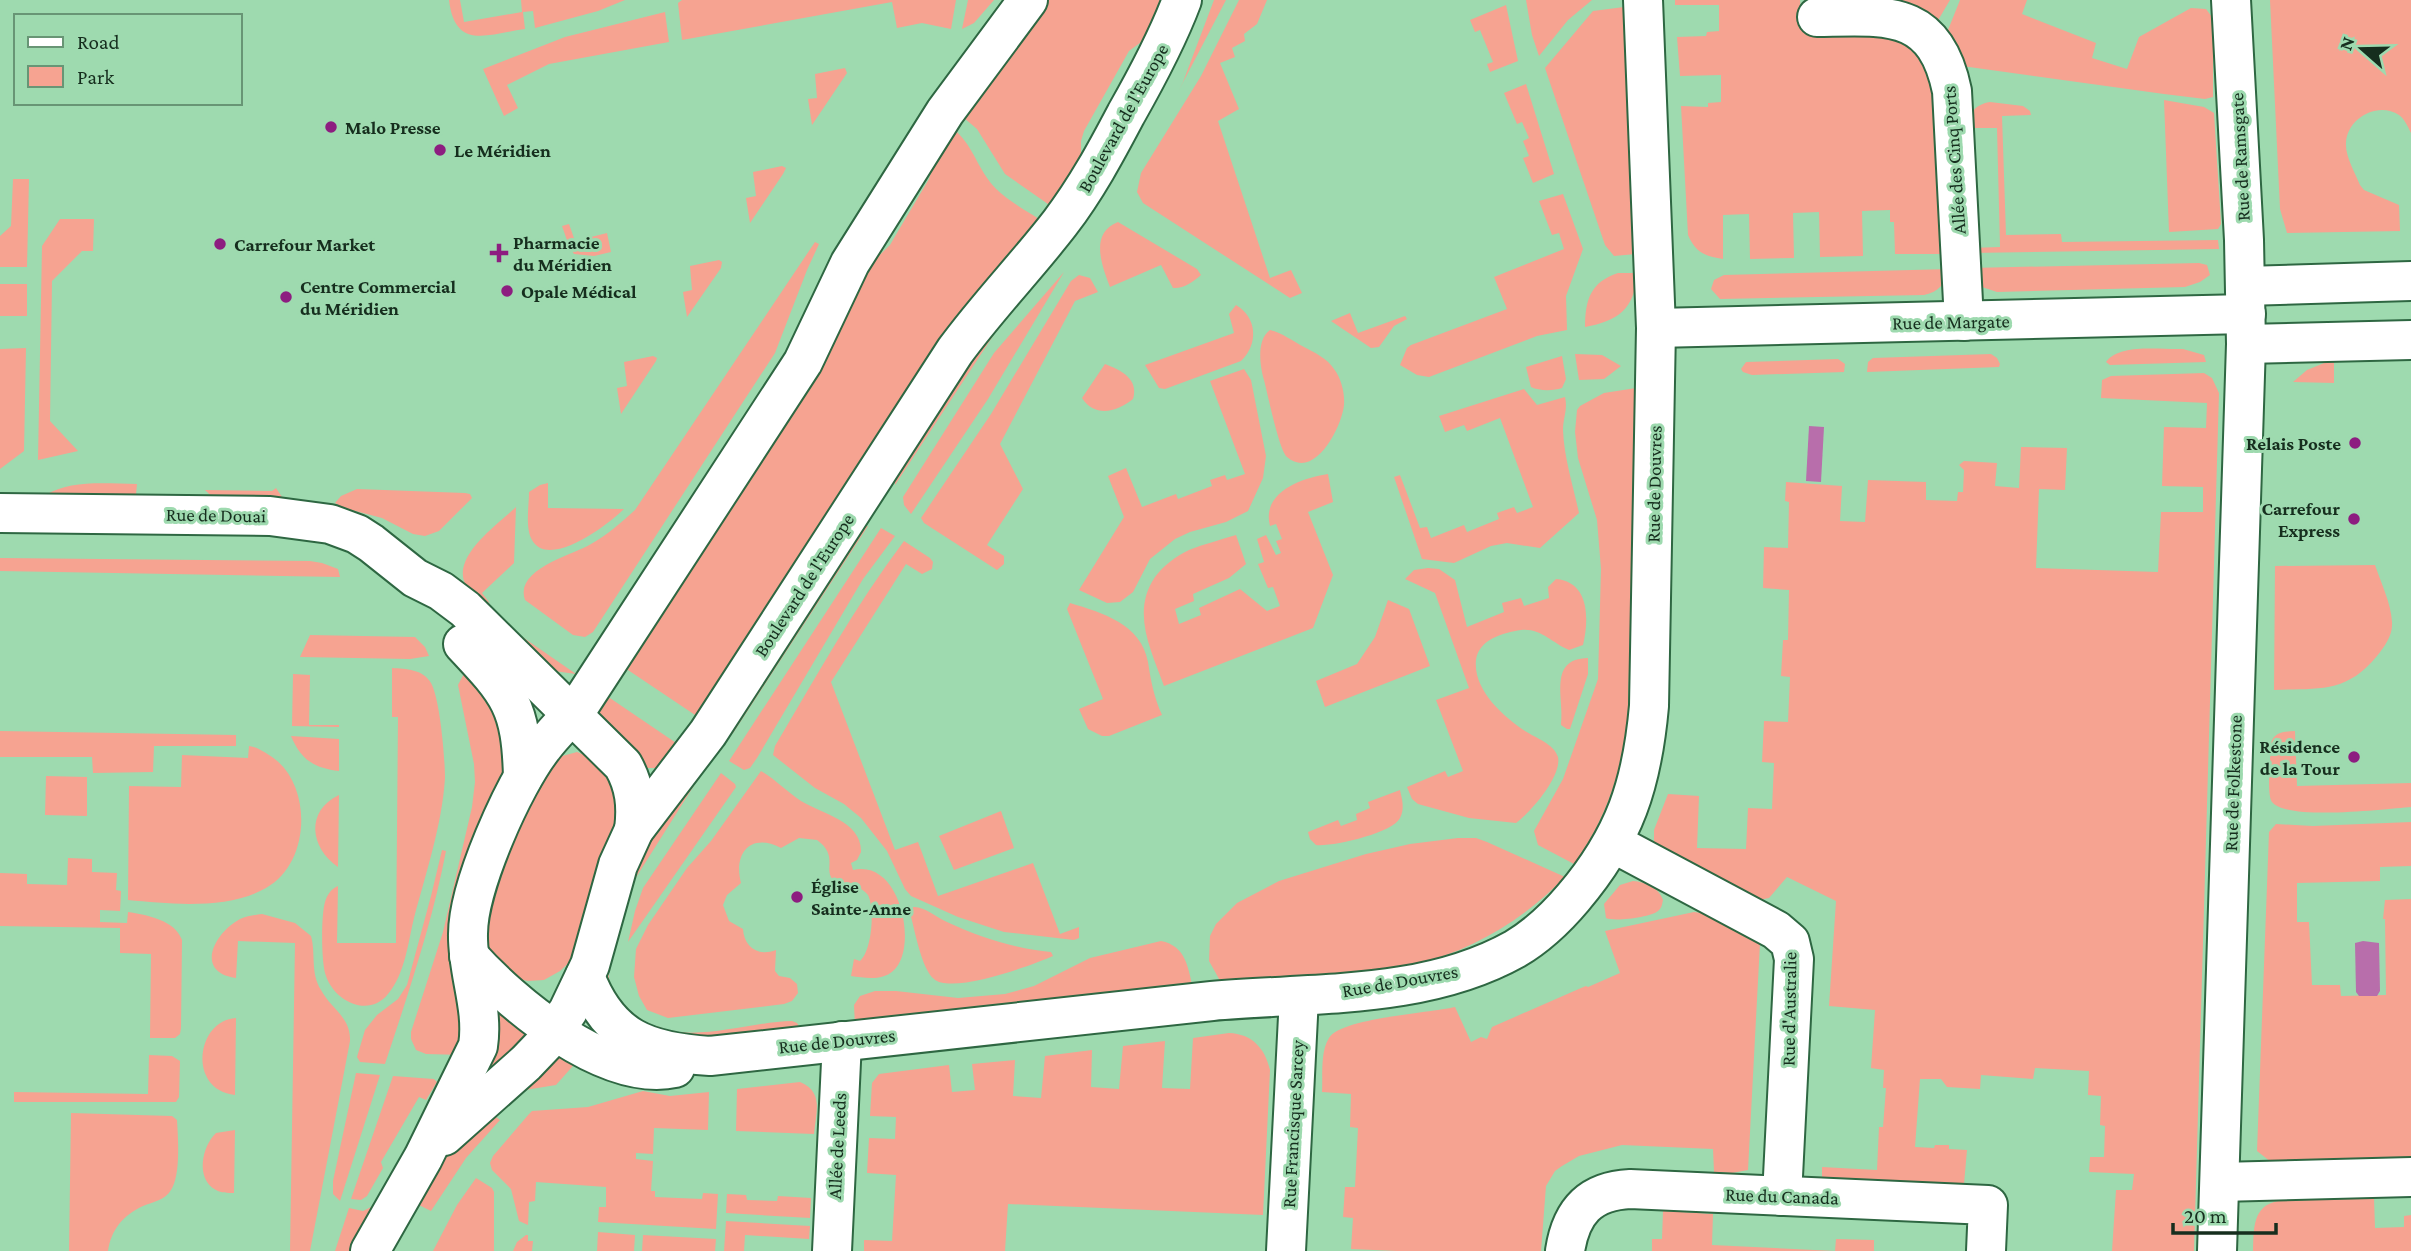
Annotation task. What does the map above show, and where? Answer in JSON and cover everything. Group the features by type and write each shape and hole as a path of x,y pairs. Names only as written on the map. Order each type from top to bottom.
{"street":[{"name":"Boulevard de l'Europe","path":"370,1251 423,1158 478,1046 478,1011 469,956 468,927 474,896 498,829 523,777 543,747 582,703 803,362 850,263 945,112 1028,0"},
{"name":"Boulevard de l'Europe","path":"423,1158 454,1125 526,1063 568,1011 585,976 618,865 634,830 708,733 955,351 979,317 1052,233 1078,197 1103,157 1162,48 1182,0"},
{"name":"Rue de Douvres","path":"469,956 507,995 554,1030 602,1056 641,1069 670,1069 710,1056 1213,1001 1299,997 1438,978 1497,957 1535,935 1564,908 1591,876 1613,843 1632,800 1642,766 1648,717 1656,328 1643,0"},
{"name":"Rue de Ramsgate","path":"2231,0 2246,315"},
{"name":"Allée des Cinq Ports","path":"1817,17 1894,18 1923,33 1933,43 1947,67 1952,91 1964,321"},
{"name":"Rue de Margate","path":"2246,315 2411,281"},
{"name":"Rue de Margate","path":"1656,328 2246,315 2411,340"},
{"name":"Rue de Folkestone","path":"2217,1251 2246,315"},
{"name":"Rue de Douai","path":"0,513 297,518 330,524 357,534 415,578 441,591 464,609 617,760 627,772 635,796 634,830"},
{"name":"Rue de Douai","path":"415,578 440,620 504,689 518,723 523,777"},
{"name":"Rue d'Australie","path":"1613,843 1776,930 1790,942 1794,959 1782,1196"},
{"name":"Rue de Douvres","path":"585,976 596,1003 630,1036 664,1051 710,1056"},
{"name":"Rue Francisque Sarcey","path":"1286,1251 1299,997"},
{"name":"Allée de Leeds","path":"832,1251 842,1041"},
{"path":"2220,1182 2411,1177"},
{"name":"Rue du Canada","path":"1566,1251 1571,1225 1578,1212 1595,1197 1609,1191 1630,1189 1988,1205 1986,1251"}],"green space":[{"path":"449,0 460,0 464,22 522,12 521,0 625,0 598,11 535,28 533,11 523,12 525,29 475,36 458,27 452,16"},
{"path":"682,0 956,0 951,29 922,23 897,28 892,2 682,40 678,3"},
{"path":"968,0 994,0 974,23 962,29"},
{"path":"1043,0 1170,0 1148,37 1129,51 1084,131 1081,164 1058,211 1005,174 977,129 957,112"},
{"path":"1214,0 1226,0 1179,90 1183,82"},
{"path":"1239,0 1267,0 1257,24 1244,34 1245,41 1232,48 1235,57 1220,63 1239,109 1218,121 1270,278 1291,270 1302,293 1290,298 1143,203 1137,192 1141,173 1201,76"},
{"path":"1526,0 1592,0 1568,20 1539,56"},
{"path":"1675,0 1800,0 1802,28 1891,26 1934,64 1951,254 1895,254 1894,222 1890,222 1890,210 1862,211 1863,256 1820,257 1819,212 1793,213 1794,258 1750,259 1749,214 1723,215 1723,259 1698,250 1688,235 1681,106 1708,107 1708,103 1721,102 1721,75 1680,76 1677,37 1706,36 1707,32 1719,31 1719,5 1675,5"},
{"path":"1895,0 1950,0 1937,22 1899,6"},
{"path":"1960,0 2027,0 2022,14 2096,43 2092,58 2127,69 2139,37 2191,8 2206,9 2212,17 2213,26 2213,97 2205,99 2164,94 1962,66 1948,30"},
{"path":"2270,0 2411,0 2411,133 2399,115 2391,111 2373,111 2358,119 2352,126 2346,143 2351,164 2364,190 2399,205 2400,231 2287,233 2280,209"},
{"path":"1506,5 1518,61 1490,72 1487,64 1493,62 1480,30 1475,32 1470,20"},
{"path":"1624,7 1636,254 1614,256 1605,245 1545,68 1593,11"},
{"path":"665,12 669,42 549,64 507,85 518,108 504,116 483,69 565,37"},
{"path":"845,68 847,73 812,125 808,99 817,98 815,74"},
{"path":"1526,84 1554,174 1533,183 1523,158 1529,156 1523,141 1529,138 1522,122 1517,124 1504,93"},
{"path":"2164,100 2204,107 2214,113 2221,224 2218,229 2169,232"},
{"path":"1990,102 2023,106 2031,115 2002,116 2006,235 2061,234 2062,242 2218,240 2219,249 1970,253 1970,248 2000,247 1997,128 1966,128 1974,110"},
{"path":"948,124 968,145 995,188 1047,224 704,721 619,664 850,284 890,245 929,179 932,169 931,155"},
{"path":"782,166 786,168 783,174 750,223 746,198 756,196 753,172"},
{"path":"13,179 29,179 27,267 0,267 0,236 11,226"},
{"path":"1563,194 1583,249 1566,296 1567,330 1537,336 1429,377 1417,375 1400,365 1411,345 1507,309 1494,277 1564,249 1559,233 1552,235 1539,201"},
{"path":"60,219 94,219 93,251 82,251 52,281 50,421 78,451 38,460 42,246"},
{"path":"1118,222 1197,269 1201,275 1188,284 1173,288 1161,265 1110,287 1101,260 1101,242 1103,234"},
{"path":"569,224 575,241 607,233 611,252 594,256 574,254 562,226"},
{"path":"1061,235 1071,241 995,333 895,485 895,468"},
{"path":"815,242 819,244 775,353 593,632 585,637 573,635 525,600 524,589 528,580 547,565 597,540 635,510"},
{"path":"719,260 722,262 721,268 687,317 683,292 692,290 690,266"},
{"path":"2199,263 2207,265 2210,275 2185,287 1997,292 1979,286 1971,268"},
{"path":"1950,269 1941,286 1924,295 1720,299 1711,289 1714,280 1724,275"},
{"path":"1064,272 988,399 911,514 904,505 903,497 994,353"},
{"path":"1618,273 1637,273 1633,296 1623,311 1615,317 1585,327 1586,308 1591,293 1601,281"},
{"path":"1079,275 1090,278 1098,292 1075,301 1000,444 1023,489 987,545 1004,556 1004,564 997,570 924,523 921,518 991,414 1071,281"},
{"path":"0,284 27,284 27,316 0,316"},
{"path":"1236,305 1248,316 1253,331 1251,347 1241,361 1165,389 1159,388 1145,365 1234,333 1229,314"},
{"path":"1350,313 1358,333 1405,316 1407,319 1394,326 1379,347 1371,348 1331,321"},
{"path":"1270,330 1325,359 1342,386 1344,405 1338,425 1325,448 1317,457 1307,462 1297,463 1287,457 1277,434 1260,361 1263,340"},
{"path":"26,348 24,451 0,469 0,349"},
{"path":"2183,349 2204,355 2206,362 2110,365 2106,362 2112,356 2130,350"},
{"path":"1575,354 1602,355 1621,366 1604,379 1579,380"},
{"path":"1991,354 1997,358 1999,367 1867,372 1868,362 1873,358"},
{"path":"653,356 657,358 656,361 621,414 617,388 627,386 624,362"},
{"path":"1562,356 1566,379 1562,388 1546,390 1531,387 1526,367"},
{"path":"1838,359 1845,364 1844,372 1752,375 1741,369 1746,362"},
{"path":"2334,359 2334,383 2293,382 2307,370"},
{"path":"1105,364 1127,376 1134,392 1133,399 1127,404 1113,410 1100,411 1082,398"},
{"path":"1244,369 1251,380 1266,456 1263,478 1248,511 1226,522 1175,539 1150,559 1133,592 1120,602 1107,603 1079,590 1124,517 1108,476 1126,468 1142,507 1176,494 1178,499 1212,486 1210,480 1225,475 1227,480 1245,474 1210,381"},
{"path":"2204,373 2212,378 2219,393 2194,1251 2112,1251 2116,1190 2132,1190 2134,1174 2089,1172 2090,1157 2104,1157 2105,1126 2100,1125 2101,1096 2088,1095 2089,1071 2035,1068 2033,1079 1981,1075 1980,1089 1947,1087 1941,1079 1920,1079 1915,1147 1934,1148 1935,1145 1949,1145 1949,1149 1967,1150 1964,1184 1822,1177 1822,1167 1877,1170 1879,1127 1883,1127 1886,1088 1883,1088 1884,1070 1871,1068 1875,1010 1829,1006 1836,901 1787,877 1769,898 1753,901 1657,847 1654,842 1654,830 1668,794 1699,796 1697,848 1746,849 1748,808 1772,809 1774,763 1762,762 1764,721 1788,722 1790,677 1781,676 1783,640 1788,640 1789,590 1763,588 1764,547 1788,548 1789,502 1785,501 1786,482 1842,486 1840,521 1865,522 1868,480 1926,482 1926,500 1957,501 1958,492 1963,492 1964,470 1959,465 1964,461 1997,463 1995,486 2019,488 2021,447 2067,448 2065,490 2039,489 2036,568 2158,572 2161,512 2203,512 2203,487 2162,486 2164,427 2206,428 2207,403 2101,398 2102,380 2111,376"},
{"path":"1636,388 1626,730 1618,770 1605,809 1574,864 1538,845 1534,831 1563,779 1598,679 1601,569 1597,520 1578,458 1575,432 1577,410 1604,393"},
{"path":"1524,389 1537,405 1565,397 1564,440 1579,513 1540,548 1507,543 1491,546 1454,563 1422,559 1394,477 1400,475 1420,528 1427,527 1431,538 1464,525 1467,532 1499,519 1497,513 1514,507 1517,513 1533,507 1500,418 1467,431 1464,425 1445,432 1439,416"},
{"path":"1328,474 1333,502 1308,512 1333,575 1313,628 1164,686 1149,645 1144,617 1144,604 1155,577 1184,552 1236,535 1246,564 1229,578 1193,594 1194,601 1175,609 1179,624 1201,615 1199,608 1240,589 1267,611 1280,606 1273,587 1268,588 1258,564 1264,562 1257,539 1266,535 1276,555 1281,553 1276,541 1282,539 1276,524 1270,526 1272,504 1296,483"},
{"path":"548,483 548,508 624,509 579,541 551,550 540,548 532,540 529,529 529,492"},
{"path":"137,484 135,505 44,496 77,485"},
{"path":"276,488 282,497 273,503 222,506 205,490 272,491"},
{"path":"357,489 465,493 472,498 439,531 425,536 413,534 382,518 335,503 341,496"},
{"path":"516,507 514,563 482,593 489,602 484,607 464,581 466,560 480,540"},
{"path":"868,526 733,733 727,738 862,527"},
{"path":"881,528 895,536 863,579 757,758 750,768 744,770 729,761"},
{"path":"904,541 930,558 933,562 932,569 922,574 906,564 831,682 895,850 918,842 938,896 1033,863 1060,934 1079,927 1079,938 1074,940 1004,932 958,917 911,896 887,851 861,818 844,804 815,788 773,755 775,746 836,642"},
{"path":"0,558 310,561 338,569 340,577 0,571"},
{"path":"2375,565 2388,600 2392,622 2390,636 2377,656 2354,677 2342,683 2318,688 2274,690 2275,566"},
{"path":"1439,569 1455,580 1467,627 1504,612 1502,603 1521,598 1524,606 1549,598 1548,587 1556,579 1575,587 1581,595 1586,614 1583,645 1569,650 1535,631 1521,630 1487,642 1476,660 1479,682 1491,701 1516,725 1549,745 1558,757 1558,765 1550,783 1537,802 1516,823 1469,818 1418,804 1412,799 1407,787 1445,771 1448,777 1463,771 1436,700 1469,688 1435,593 1405,579 1414,570"},
{"path":"1388,600 1409,609 1430,666 1325,707 1316,681 1357,664 1375,637"},
{"path":"1070,603 1119,622 1138,638 1144,649 1162,715 1109,736 1102,736 1088,729 1079,709 1103,699 1067,609"},
{"path":"508,627 576,674 554,671"},
{"path":"310,635 415,637 425,647 429,656 410,659 300,657"},
{"path":"1588,658 1588,674 1570,729 1567,729 1561,725 1562,673 1567,665 1575,660"},
{"path":"392,668 419,672 431,683 439,715 445,778 437,831 402,968 388,994 372,1005 362,1006 353,1004 337,993 326,976 322,951 323,917 327,897 338,886 337,943 396,943 398,717 392,717"},
{"path":"467,668 510,735 464,1002 463,1055 426,1054 416,1050 411,1032 443,932 472,807 475,782 474,764 458,685"},
{"path":"293,674 310,675 309,725 339,727 292,726"},
{"path":"601,692 685,749 664,768 644,768 592,714"},
{"path":"0,731 236,735 236,746 154,746 153,772 93,773 92,757 0,757"},
{"path":"2295,731 2297,786 2411,783 2411,807 2316,812 2281,808 2270,798 2271,743 2278,734"},
{"path":"291,736 339,739 339,771 322,768 309,761 299,751"},
{"path":"249,746 269,755 283,767 294,783 300,802 299,842 292,860 281,876 266,888 251,895 217,903 180,904 128,900 129,786 181,787 182,755 248,758"},
{"path":"577,752 592,758 609,774 621,810 575,957 560,971 544,980 515,978 491,954 483,930 493,872 555,758"},
{"path":"707,765 628,890 608,969 610,989 605,971 634,852"},
{"path":"761,771 801,801 839,820 855,833 860,841 861,852 857,860 851,863 853,870 870,870 883,878 894,891 901,908 904,944 901,960 893,971 884,976 851,976 854,959 860,961 864,956 870,939 871,910 868,895 859,888 840,885 833,880 830,876 827,851 817,840 799,838 781,848 761,842 747,848 742,855 739,872 741,883 727,895 723,905 729,921 743,929 746,941 753,949 763,952 776,950 775,971 779,976 790,978 797,984 798,993 792,1001 784,1004 668,1018 647,1010 639,996 634,977 636,949 648,925 687,868 711,841"},
{"path":"721,773 736,787 628,942 643,888"},
{"path":"46,776 87,777 87,816 45,815"},
{"path":"1400,790 1402,815 1395,824 1386,829 1335,844 1316,845 1310,839 1308,832 1338,820 1341,826 1357,820 1356,814 1370,808 1368,802"},
{"path":"339,795 338,867 322,850 315,830 321,810"},
{"path":"1001,811 1014,848 954,870 939,836"},
{"path":"2411,822 2411,866 2380,867 2380,881 2297,883 2297,922 2309,922 2312,985 2340,985 2341,996 2386,995 2383,919 2385,900 2411,899 2411,1163 2271,1162 2257,1151 2269,832 2276,824 2313,826"},
{"path":"1476,838 1487,842 1565,877 1532,907 1496,932 1457,951 1415,965 1223,986 1209,961 1210,936 1216,924 1237,903 1279,881 1366,854 1410,844"},
{"path":"442,850 446,851 434,905 385,1064 360,1062 357,1057 365,1030 377,1015 398,999 407,985"},
{"path":"68,858 92,859 92,872 117,873 116,890 121,891 120,911 100,910 100,922 127,923 128,912 160,920 178,933 182,940 181,1028 180,1034 175,1038 150,1038 151,954 120,953 120,928 0,926 0,873 27,874 27,884 67,885"},
{"path":"1633,881 1647,884 1658,892 1663,900 1660,909 1641,917 1606,918 1604,904 1620,885"},
{"path":"913,907 926,910 947,922 985,937 1051,952 1053,956 992,977 943,983 934,979 925,966 910,913"},
{"path":"1694,912 1707,914 1760,943 1748,1170 1714,1172 1713,1149 1622,1145 1579,1156 1555,1171 1546,1186 1541,1251 1351,1249 1353,1218 1343,1217 1345,1187 1355,1187 1358,1128 1350,1127 1351,1094 1322,1092 1323,1057 1329,1038 1337,1031 1368,1021 1455,1007 1471,1042 1481,1037 1487,1039 1492,1027 1620,973 1605,931"},
{"path":"262,914 295,923 311,936 318,983 325,997 344,1019 349,1033 350,1041 310,1251 290,1251 295,943 238,941 236,978 215,968 212,960 212,951 222,933 243,918"},
{"path":"1161,941 1181,953 1193,989 855,1026 854,1005 860,996 875,991 958,998 1005,994 1034,986 1090,958"},
{"path":"490,1004 528,1035 494,1076 484,1069"},
{"path":"236,1018 235,1095 220,1090 209,1081 202,1055 212,1030 223,1022"},
{"path":"792,1021 797,1023 803,1032 695,1043 640,1026 649,1025 691,1033"},
{"path":"1229,1033 1251,1039 1265,1055 1270,1070 1263,1215 1008,1204 1005,1251 864,1251 864,1240 892,1241 896,1175 867,1173 869,1138 895,1139 896,1117 870,1116 872,1083 879,1074 949,1065 952,1092 975,1090 972,1064 1015,1060 1013,1096 1041,1098 1045,1056 1092,1050 1091,1087 1119,1089 1123,1046 1165,1041 1162,1088 1190,1089 1193,1038"},
{"path":"149,1055 172,1056 180,1061 179,1097 176,1102 14,1102 14,1092 148,1094"},
{"path":"558,1055 580,1058 556,1085 519,1091"},
{"path":"356,1073 380,1075 340,1201 333,1194 333,1181"},
{"path":"393,1076 434,1079 437,1082 426,1100 419,1097 381,1162 383,1168 367,1196 361,1200 351,1199"},
{"path":"800,1082 808,1086 816,1097 814,1134 736,1131 737,1089"},
{"path":"643,1091 670,1096 709,1092 708,1130 654,1128 653,1154 636,1153 636,1159 653,1161 651,1191 655,1191 655,1197 702,1199 703,1193 718,1194 716,1229 598,1222 599,1207 606,1207 606,1187 536,1182 535,1201 529,1202 528,1225 519,1221 511,1189 492,1170 490,1163 529,1114 532,1111 588,1107"},
{"path":"486,1110 500,1120 466,1158 431,1211 417,1204 445,1159"},
{"path":"71,1113 172,1116 177,1120 178,1166 171,1190 124,1219 112,1236 108,1251 69,1251"},
{"path":"235,1130 234,1193 222,1192 209,1185 205,1178 204,1154 216,1133"},
{"path":"476,1178 494,1192 494,1251 433,1251 457,1205"},
{"path":"727,1194 746,1195 747,1200 777,1201 778,1196 811,1198 810,1218 726,1213"},
{"path":"2374,1198 2375,1228 2404,1227 2404,1216 2411,1215 2411,1251 2253,1251 2256,1220 2263,1208 2270,1204 2278,1201"},
{"path":"373,1206 349,1251 335,1251 349,1208 363,1211"},
{"path":"1663,1211 1713,1214 1712,1245 1835,1251 1652,1251 1652,1239 1662,1239"},
{"path":"726,1221 810,1226 809,1239 745,1235 744,1251 724,1251"},
{"path":"598,1232 635,1235 634,1251 597,1251"},
{"path":"526,1235 528,1241 533,1241 532,1251 513,1251 517,1242"},
{"path":"643,1235 716,1239 715,1251 642,1251"},
{"path":"1836,1239 1874,1240 1874,1251 1835,1251"}],"shaded area":[{"path":"1809,426 1824,427 1821,482 1806,481"},
{"path":"2355,943 2379,943 2380,991 2377,996 2359,996 2356,992"}],"place":[{"name":"Malo Presse","path":"331,127"},
{"name":"Le Méridien","path":"440,150"},
{"name":"Carrefour Market","path":"220,244"},
{"name":"Pharmacie du Méridien","path":"499,253"},
{"name":"Opale Médical","path":"507,291"},
{"name":"Centre Commercial du Méridien","path":"286,297"},
{"name":"Relais Poste","path":"2355,443"},
{"name":"Carrefour Express","path":"2354,519"},
{"name":"Résidence de la Tour","path":"2354,757"},
{"name":"Église Sainte-Anne","path":"797,897"}]}
